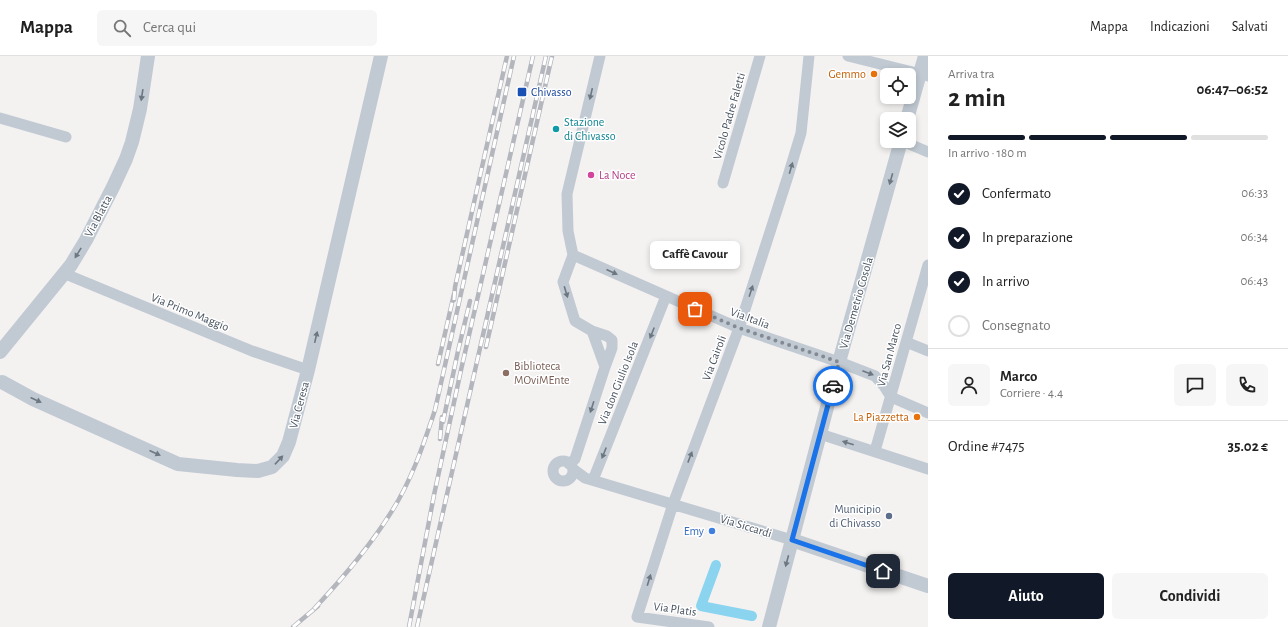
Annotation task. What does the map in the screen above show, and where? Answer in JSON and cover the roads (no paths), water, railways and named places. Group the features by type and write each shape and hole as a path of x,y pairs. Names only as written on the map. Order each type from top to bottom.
{"street":[{"name":"Via Blatta","path":"0,352 71,264 86,240 126,159 140,109 148,56"},
{"name":"Via Ceresa","path":"1,380 33,399 178,464 258,471 272,467 283,456 289,442 308,370 381,56"},
{"path":"600,56 568,194 568,232 573,255 563,282 575,321 592,331 607,336 612,340 612,348 605,367"},
{"name":"Vicolo Padre Faletti","path":"723,184 760,56"},
{"name":"Via Cairoli","path":"637,617 672,504 739,328 788,176 801,133 808,56"},
{"path":"848,56 924,75"},
{"path":"910,112 924,75 924,56"},
{"path":"0,118 66,137"},
{"path":"916,147 928,152"},
{"name":"Via Demetrio Cosola","path":"769,627 839,362 899,148"},
{"name":"Via Italia","path":"573,255 739,328 839,362 875,376 891,397"},
{"name":"Via San Marco","path":"875,451 906,342 923,298 928,265"},
{"name":"Via Primo Maggio","path":"63,273 245,348 308,370"},
{"name":"Via don Giulio Isola","path":"589,479 666,296"},
{"path":"592,331 605,367"},
{"path":"906,342 928,351"},
{"name":"Via Siccardi","path":"605,367 571,470 589,479 792,540 928,586"},
{"path":"891,397 928,413"},
{"path":"820,434 927,465"},
{"name":"Via Platis","path":"637,617 708,627"}],"waterway":[{"path":"716,565 701,606 752,616"}],"railway":[{"path":"454,300 455,287 507,56"},
{"path":"314,609 354,563 390,514 410,477 426,437 435,410 514,56"},
{"path":"409,627 434,495 461,370 533,56"},
{"path":"417,627 546,56"},
{"path":"486,347 552,56"},
{"path":"438,364 454,294"},
{"path":"443,422 470,301"},
{"path":"440,439 442,417"},
{"path":"293,627 318,606"}],"place":[{"name":"Gemmo","path":"874,74"},
{"name":"Chivasso","path":"522,92"},
{"name":"Stazione di Chivasso","path":"556,129"},
{"name":"La Noce","path":"591,175"},
{"name":"Caffè Cavour","path":"695,309"},
{"name":"Biblioteca MOviMEnte","path":"506,373"},
{"name":"La Piazzetta","path":"917,417"},
{"name":"Municipio di Chivasso","path":"889,516"},
{"name":"Emy","path":"712,531"}]}
